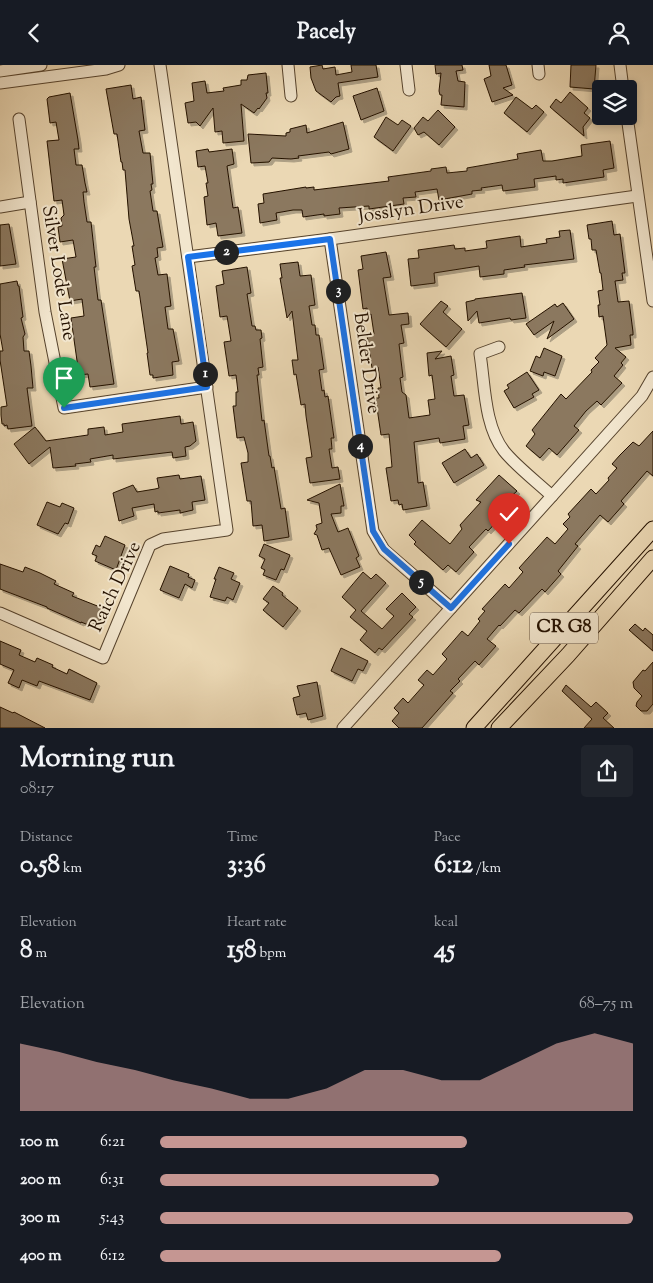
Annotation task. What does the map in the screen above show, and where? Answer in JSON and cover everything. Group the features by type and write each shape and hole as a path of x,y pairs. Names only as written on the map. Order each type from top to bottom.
{"main road":[{"name":"CR G8","path":"474,728 653,529"},
{"name":"CR G8","path":"499,728 568,655 653,558"}],"street":[{"path":"0,83 14,71 41,65"},
{"path":"0,71 106,69 119,65"},
{"path":"160,65 207,387"},
{"path":"288,65 291,96"},
{"path":"406,65 409,90"},
{"path":"620,65 622,80"},
{"name":"Silver Lode Lane","path":"19,119 45,312 64,408 207,387"},
{"path":"628,125 653,301"},
{"name":"Josslyn Drive","path":"188,257 637,196"},
{"path":"0,207 30,202"},
{"name":"Belder Drive","path":"330,239 373,531 384,549 451,608"},
{"path":"499,347 480,354 489,418 494,434 504,451 552,496"},
{"path":"343,728 642,396 653,377"},
{"name":"Raich Drive","path":"0,613 103,658 150,545 163,539 227,529 207,387"}],"building":[{"path":"322,65 323,69 335,67 336,75 352,72 351,65 376,65 378,77 338,83 340,96 331,102 316,91 311,78 310,67"},
{"path":"435,65 462,65 463,70 456,71 458,81 465,82 464,107 441,105 442,95 440,95 439,91 441,73 436,74"},
{"path":"489,65 506,65 512,85 503,88 513,95 492,102 484,79 491,76"},
{"path":"571,65 596,65 592,89 570,87"},
{"path":"266,73 268,93 266,93 267,98 259,109 254,113 241,104 244,141 223,143 222,131 215,132 213,108 200,126 196,122 188,123 185,103 194,101 192,83 205,81 207,93 224,91 223,88 241,85 241,80 247,80 248,75"},
{"path":"131,85 133,99 141,97 145,130 139,131 143,153 150,153 153,184 151,184 152,190 150,191 153,211 157,211 163,247 157,248 158,257 155,258 158,275 167,274 171,306 165,307 168,329 173,329 179,361 172,362 173,375 153,378 153,375 150,375 139,291 136,291 132,266 135,265 132,246 134,246 129,219 125,170 123,170 121,162 117,134 114,134 106,89"},
{"path":"377,88 384,111 361,120 353,96"},
{"path":"570,92 588,108 584,113 590,118 583,127 584,136 550,107 556,99 561,103"},
{"path":"70,93 79,149 74,149 76,165 82,165 87,192 83,192 84,202 87,222 91,222 98,300 101,300 114,384 90,387 88,374 79,375 71,318 84,316 82,299 70,301 62,259 76,257 73,240 60,242 58,227 62,226 61,218 64,215 62,200 54,201 47,141 59,140 56,122 50,123 47,99"},
{"path":"516,97 532,109 536,105 544,112 527,132 504,113"},
{"path":"438,110 455,127 439,145 424,132 418,135 414,128 423,117 428,121"},
{"path":"386,117 398,125 402,120 411,126 393,151 374,137"},
{"path":"343,122 349,149 331,154 329,152 298,156 299,158 291,159 272,158 269,162 251,163 248,134 286,136 290,129 306,125 307,133"},
{"path":"610,141 614,168 603,170 604,177 563,183 563,179 556,180 556,176 534,179 535,187 503,191 502,185 481,188 482,190 472,191 472,194 439,200 437,189 415,192 416,197 403,198 404,204 369,209 369,206 339,208 340,214 324,216 324,214 303,217 302,210 293,210 276,213 277,220 260,223 258,204 264,203 263,194 306,187 314,187 314,190 389,181 388,177 446,167 447,173 467,171 467,168 518,159 517,154 541,150 543,161 552,161 582,156 581,145"},
{"path":"208,149 209,152 232,149 234,164 227,166 233,208 238,207 242,233 218,236 216,223 207,225 204,197 208,196 206,183 208,183 205,166 198,167 196,151"},
{"path":"612,221 614,235 620,234 625,273 622,273 623,280 615,281 618,302 629,301 633,332 633,335 630,335 631,345 615,348 626,357 621,363 623,365 614,376 622,383 601,405 597,401 586,411 574,426 579,430 557,455 549,448 540,458 526,446 535,434 532,430 561,394 566,399 592,372 591,370 599,362 595,358 607,345 603,316 599,317 598,305 600,305 598,291 603,290 601,273 596,250 592,250 587,225"},
{"path":"9,224 16,264 0,266 0,225"},
{"path":"570,230 574,259 524,265 525,267 504,270 504,274 480,277 479,266 434,273 435,283 411,286 408,259 419,258 418,250 454,245 455,249 465,248 465,251 487,248 486,241 520,236 521,247 547,243 546,239 560,237 559,231"},
{"path":"386,252 391,277 383,278 389,315 408,313 409,324 401,325 404,343 399,344 403,377 400,378 402,392 406,395 409,418 430,415 428,400 435,399 432,375 429,376 427,353 442,351 435,359 451,356 454,375 451,376 454,396 464,395 469,425 463,426 465,439 440,443 439,438 414,442 418,483 423,482 427,506 403,510 402,504 399,505 398,500 391,501 386,468 392,467 389,434 381,435 376,398 379,398 378,388 381,388 378,367 372,368 367,335 374,334 371,314 368,315 367,308 363,309 358,270 363,269 361,256"},
{"path":"298,262 300,276 311,275 315,305 309,306 312,325 315,325 316,335 319,335 324,369 319,370 322,391 324,390 325,397 328,396 334,438 331,438 332,449 329,449 332,468 338,467 340,479 310,483 306,458 312,457 305,404 301,405 292,360 298,360 292,311 287,318 280,278 282,278 280,264"},
{"path":"247,267 251,293 247,294 252,326 255,326 256,330 261,330 262,338 260,339 263,367 258,368 259,375 257,375 262,421 264,420 269,456 272,468 274,467 281,509 285,508 289,537 264,541 262,525 253,526 251,501 247,501 241,463 248,462 248,453 244,437 237,438 233,406 236,406 236,392 238,392 236,375 229,376 224,342 231,341 227,316 220,317 216,286 224,284 222,271"},
{"path":"17,281 23,317 21,318 25,334 23,337 24,351 29,351 31,366 33,388 27,388 32,426 8,429 7,425 4,426 2,424 1,415 1,407 7,406 0,360 0,351 3,351 0,334 0,284"},
{"path":"522,293 526,318 511,320 510,318 479,323 477,311 468,321 466,302 475,299"},
{"path":"441,301 448,306 443,312 462,329 446,347 420,324"},
{"path":"563,303 574,319 547,339 554,321 534,335 526,324 555,304 557,307"},
{"path":"544,348 562,356 555,376 544,372 543,376 530,371 536,356 540,358"},
{"path":"527,372 539,390 532,394 534,397 514,408 504,391 509,388 507,385"},
{"path":"180,416 181,424 193,422 196,441 190,446 185,447 186,456 173,458 172,452 113,459 113,455 90,459 91,462 75,464 76,466 53,468 50,447 29,464 14,444 35,427 46,441 88,435 88,429 104,427 105,435 123,432 122,424"},
{"path":"653,431 653,476 647,471 621,501 624,504 608,522 600,515 575,544 578,546 558,571 561,574 545,592 542,589 519,613 515,610 499,625 487,639 496,646 479,665 475,661 458,679 460,681 450,691 453,693 422,728 399,728 392,721 399,713 394,708 403,698 408,703 424,685 418,680 427,670 433,675 447,659 442,654 462,631 468,636 480,621 478,619 485,611 482,609 505,584 509,588 523,572 519,568 547,537 555,544 568,529 563,524 570,517 568,514 591,489 596,494 609,480 608,478 617,468 612,464 620,455 633,442 639,446"},
{"path":"465,449 471,458 477,454 484,465 454,483 442,463"},
{"path":"179,475 180,479 201,476 205,500 192,502 193,510 180,513 180,510 158,513 158,511 155,512 154,504 132,508 134,516 119,521 113,493 133,485 137,492 159,488 157,478"},
{"path":"499,475 517,491 507,500 512,505 488,531 486,529 469,547 474,552 456,572 448,565 443,570 414,544 416,542 409,535 422,520 450,544 462,529 460,525 481,502 476,500"},
{"path":"340,484 344,506 341,506 341,513 331,514 338,532 348,528 359,556 356,558 360,567 341,575 329,548 322,550 317,535 314,534 317,529 316,525 322,523 319,503 307,500"},
{"path":"47,502 60,507 62,503 74,508 68,524 65,523 58,534 37,525"},
{"path":"105,536 125,545 116,570 95,561 97,556 92,554 96,545 100,547"},
{"path":"264,544 290,555 284,570 281,569 276,580 263,575 265,570 261,568 265,559 259,556"},
{"path":"0,564 23,572 25,567 40,573 56,581 54,584 74,593 72,596 105,609 98,625 92,622 91,626 81,623 47,607 0,589"},
{"path":"170,566 189,574 188,577 195,580 192,588 185,584 179,598 160,590"},
{"path":"219,567 234,573 231,579 240,583 233,600 227,597 225,601 210,597"},
{"path":"363,572 371,579 376,574 386,583 361,611 382,629 394,616 386,609 402,593 416,607 409,614 413,617 382,650 379,648 375,653 360,640 367,631 350,617 356,610 342,597"},
{"path":"273,586 298,608 283,627 263,610 269,603 263,599"},
{"path":"635,624 643,631 645,628 653,635 653,651 629,630"},
{"path":"0,641 21,650 19,655 35,662 37,658 67,674 69,669 97,683 90,700 39,681 37,686 22,680 19,688 8,683 14,670 0,664"},
{"path":"341,648 368,661 363,671 358,669 352,681 331,671"},
{"path":"653,662 653,704 647,711 641,711 636,706 642,696 634,688 633,682"},
{"path":"317,682 323,716 308,720 306,713 297,715 293,698 300,696 297,686"},
{"path":"566,685 591,707 596,702 608,713 603,718 614,728 584,728 592,719 562,691"},
{"path":"0,707 14,712 45,728 0,728"}],"route":[{"path":"64,408 207,387 188,257 330,239 373,531 384,549 451,608 509,544"}]}
